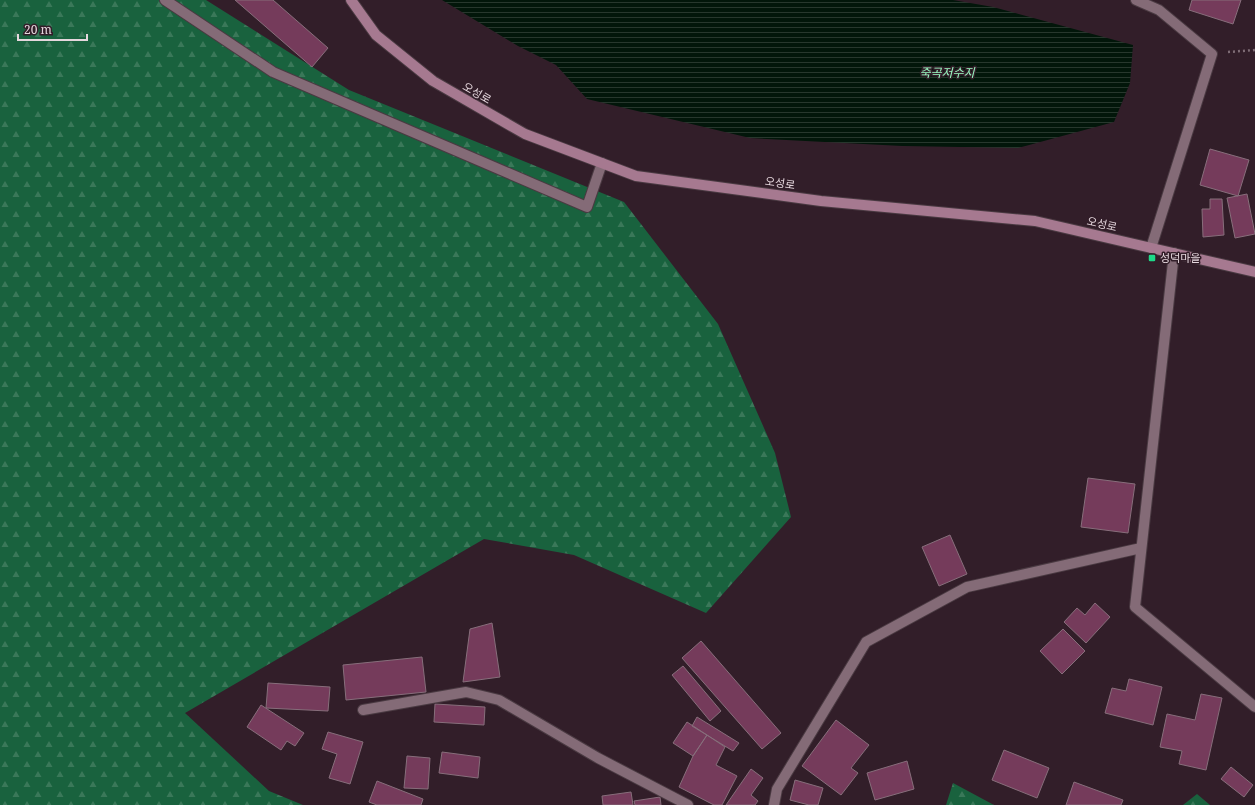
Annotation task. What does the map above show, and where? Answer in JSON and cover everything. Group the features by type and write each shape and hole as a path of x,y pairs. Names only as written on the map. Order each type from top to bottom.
{"main road":[{"name":"오성로","path":"351,0 376,35 433,81 525,134 636,176 814,200 1035,221 1255,272"}],"street":[{"path":"165,0 273,72 587,207 602,163"},
{"path":"1136,0 1159,10 1212,54 1151,248"},
{"path":"1174,253 1135,607 1255,706"},
{"path":"774,805 777,789 866,642 967,587 1141,548"},
{"path":"363,710 466,692 499,700 598,758 683,804"}],"path":[{"path":"1212,54 1255,50"}],"green space":[{"path":"0,0 206,0 349,90 624,202 718,324 775,453 791,517 706,613 574,555 484,539 185,713 269,791 303,805 0,805"},
{"path":"953,783 994,805 946,805"},
{"path":"1197,794 1210,805 1183,805"}],"water":[{"name":"죽곡저수지","path":"442,0 953,0 993,7 1133,45 1130,83 1114,122 1018,148 902,146 750,138 587,99 556,65 518,46"}],"building":[{"path":"235,0 273,0 328,48 312,67"},
{"path":"1192,0 1241,0 1233,24 1189,10"},
{"path":"1210,149 1249,160 1238,196 1200,185"},
{"path":"1247,194 1255,234 1235,238 1227,198"},
{"path":"1210,199 1222,199 1224,235 1203,237 1202,209 1210,209"},
{"path":"1088,478 1135,484 1128,533 1081,527"},
{"path":"950,535 967,574 939,586 922,547"},
{"path":"1095,603 1110,617 1086,643 1064,622 1077,608 1085,615"},
{"path":"492,623 500,677 463,682 470,629"},
{"path":"1063,629 1085,651 1062,674 1040,651"},
{"path":"701,641 781,733 762,749 682,658"},
{"path":"422,657 426,692 346,700 343,665"},
{"path":"683,666 721,711 710,721 672,675"},
{"path":"1129,679 1162,687 1153,725 1105,713 1112,688 1126,691"},
{"path":"268,683 330,687 328,711 266,708"},
{"path":"1201,694 1222,698 1206,770 1179,764 1182,751 1160,747 1167,714 1195,720"},
{"path":"435,704 485,707 484,725 434,722"},
{"path":"261,705 304,733 295,746 287,741 281,750 247,727"},
{"path":"697,717 739,743 733,751 692,726"},
{"path":"836,720 869,745 851,768 858,773 841,795 802,766"},
{"path":"687,722 707,735 693,756 673,743"},
{"path":"328,732 363,742 350,784 329,778 337,754 322,749"},
{"path":"707,735 725,747 716,765 737,776 722,805 714,805 679,787 693,756"},
{"path":"1004,750 1049,768 1037,798 992,780"},
{"path":"442,752 480,757 478,778 439,773"},
{"path":"407,756 430,758 428,789 404,788"},
{"path":"907,761 914,789 875,800 867,773"},
{"path":"1231,767 1253,785 1244,797 1221,779"},
{"path":"751,769 763,778 751,795 758,801 755,805 726,805"},
{"path":"795,780 823,788 818,805 809,805 790,800"},
{"path":"377,781 423,799 421,805 377,805 369,802"},
{"path":"1074,782 1123,800 1121,805 1066,805"},
{"path":"631,792 633,805 603,805 602,796"},
{"path":"660,797 661,805 635,805 634,801"}],"place":[{"name":"성덕마을","path":"1152,258"}]}
